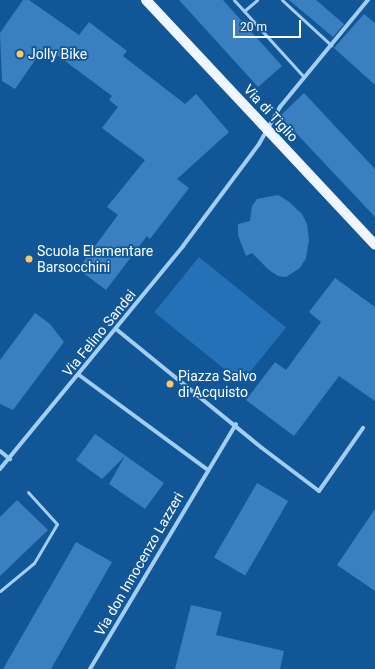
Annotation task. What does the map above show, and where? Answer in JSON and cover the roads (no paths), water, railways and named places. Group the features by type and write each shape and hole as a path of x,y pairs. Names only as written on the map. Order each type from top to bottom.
{"main road":[{"name":"Via di Tiglio","path":"146,0 375,245"}],"street":[{"name":"Via Felino Sandei","path":"0,469 79,375 183,246 268,130 280,107 368,0"},
{"path":"116,328 319,490 363,428"},
{"path":"79,375 208,470"},
{"name":"Via don Innocenzo Lazzeri","path":"90,669 236,424"},
{"path":"0,451 10,458"}],"lane":[{"path":"234,0 304,77"},
{"path":"244,11 257,0"},
{"path":"282,0 331,45"},
{"path":"0,591 34,563 57,524 28,492"}],"place":[{"name":"Jolly Bike","path":"20,54"},
{"name":"Scuola Elementare Barsocchini","path":"29,259"},
{"name":"Piazza Salvo di Acquisto","path":"170,384"}]}
